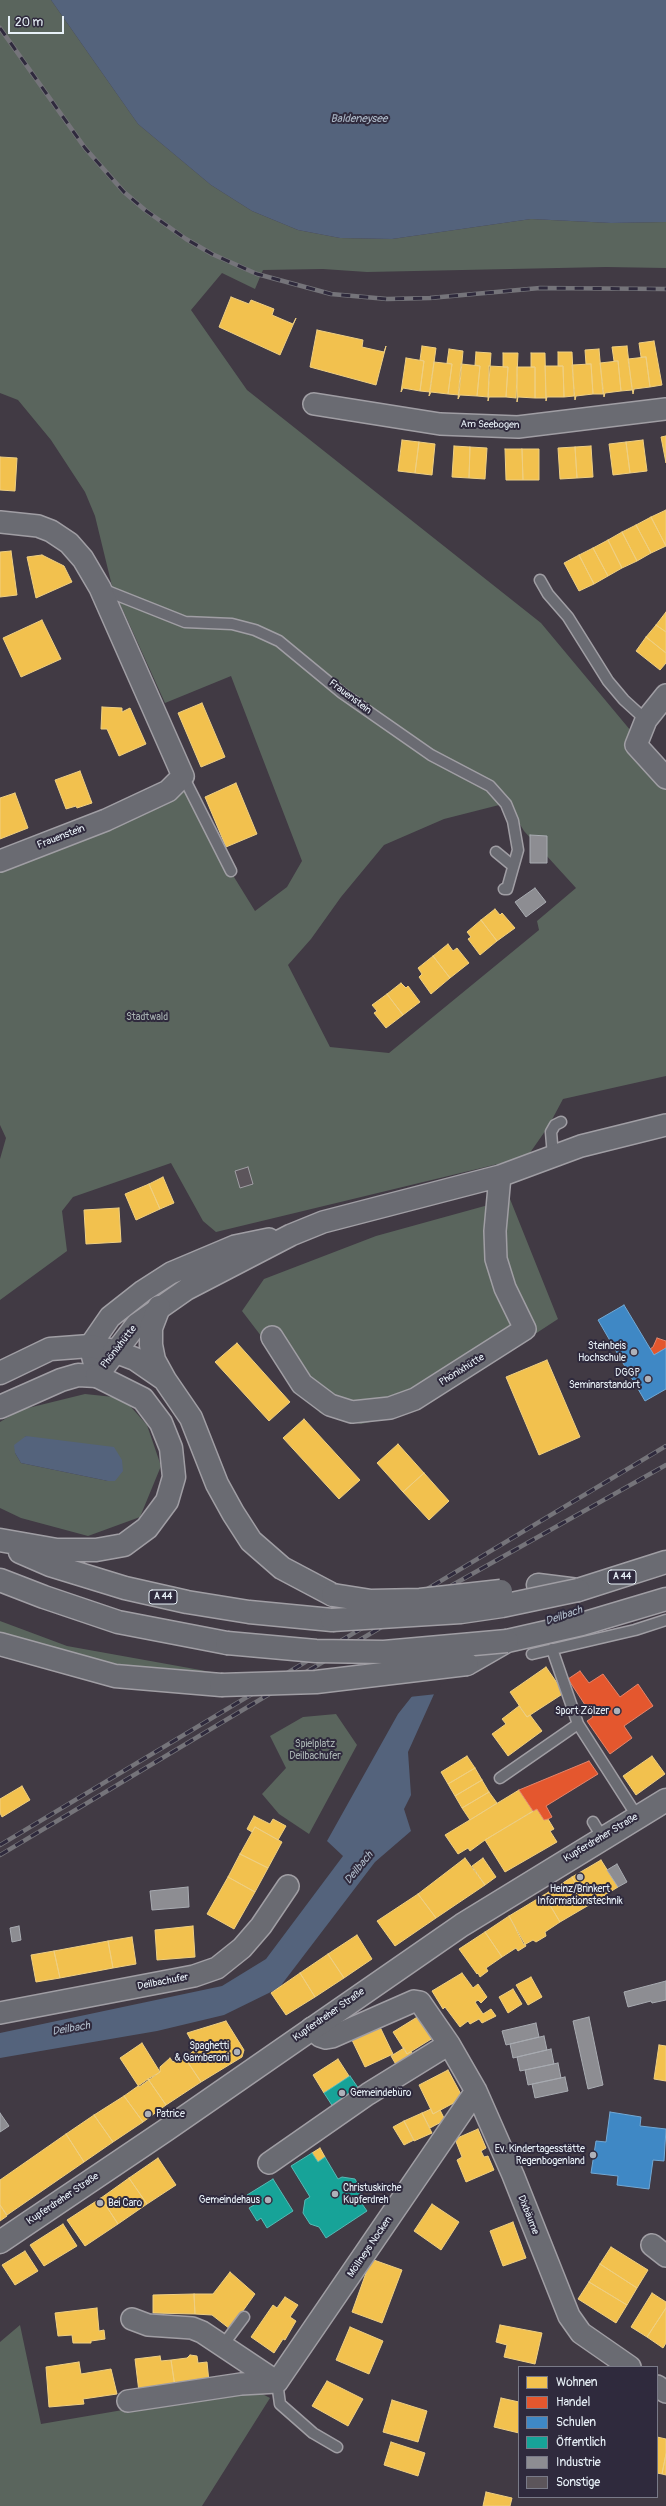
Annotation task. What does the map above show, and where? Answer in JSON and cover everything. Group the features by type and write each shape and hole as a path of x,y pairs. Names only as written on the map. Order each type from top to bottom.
{"main road":[{"path":"159,1308 151,1328 150,1345 154,1360 165,1380 191,1418 217,1484 251,1541 282,1568 333,1595 371,1601 420,1600 538,1585 578,1590"},
{"path":"0,1373 50,1349 90,1346 114,1351 135,1359 165,1380"},
{"path":"0,1407 61,1380 78,1375 97,1376 143,1400 161,1423 171,1448 174,1477 167,1501 147,1528 124,1545 96,1550 57,1550 0,1540"},
{"name":"A 44","path":"0,1544 50,1565 125,1588 187,1602 249,1612 332,1620 461,1612 502,1606 578,1590 666,1562"},
{"path":"0,1580 44,1597 118,1622 228,1643 316,1651 384,1652 507,1641 582,1624 666,1599"},
{"path":"0,1644 114,1676 221,1685 316,1682 467,1664 507,1641"},
{"name":"Kupferdreher Straße","path":"0,2242 166,2130 598,1829 637,1816 666,1800"}],"street":[{"name":"Am Seebogen","path":"314,404 440,424 518,427 666,409"},
{"path":"0,522 38,526 57,535 69,543 83,559 100,588 183,776"},
{"path":"666,695 646,720 636,745 666,778"},
{"name":"Frauenstein","path":"0,861 106,820 168,791 183,776"},
{"name":"Phönixhütte","path":"97,1376 114,1351 137,1324 159,1308 187,1289 291,1235 323,1222 500,1176 581,1146 666,1125"},
{"name":"Phönixhütte","path":"272,1337 302,1384 330,1405 352,1412 390,1408 415,1399 525,1329 505,1288 496,1259 495,1231 500,1176"},
{"name":"Phönixhütte","path":"97,1376 90,1346 110,1317 143,1291 171,1273 235,1246 291,1235"},
{"name":"Deilbachufer","path":"0,2013 194,1976 217,1968 232,1957 252,1937 288,1886"},
{"name":"Dixbäume","path":"312,2028 320,2036 326,2038 332,2037 414,2002 420,2002 448,2044 476,2091 513,2175 569,2316 580,2333 629,2366"},
{"path":"269,2163 368,2094 448,2044"},
{"name":"Möllneys Nocken","path":"277,2382 476,2091"},
{"path":"132,2319 159,2326 192,2328 223,2346 277,2382"},
{"path":"128,2402 241,2384 277,2382"}],"lane":[{"path":"540,580 548,594 568,617 608,681 624,700 646,720"},
{"name":"Frauenstein","path":"100,588 185,622 232,624 255,630 280,642 342,692 431,755 490,786 506,804 513,821 518,850 505,889"},
{"path":"183,776 231,872"},
{"path":"496,852 513,866"},
{"path":"553,1156 551,1132 555,1125 561,1122"},
{"path":"532,1654 635,1630 666,1620"},
{"path":"552,1649 578,1724 637,1816"},
{"path":"500,1778 578,1724"},
{"path":"223,2346 244,2317"},
{"path":"277,2382 280,2404 313,2433 337,2447"}],"green space":[{"name":"Stadtwald","path":"0,0 51,0 138,124 211,185 252,211 298,230 340,238 392,239 531,219 611,223 666,222 666,268 606,267 367,272 323,269 263,270 255,289 222,273 191,310 247,390 541,623 666,773 666,1076 563,1099 548,1127 527,1157 216,1232 203,1221 171,1163 73,1197 62,1211 67,1251 0,1300 0,1159 6,1138 0,1125 0,864 183,778 234,877 255,911 287,887 302,861 231,676 165,703 112,586 95,516 85,492 51,440 18,400 0,393","holes":["507,803 524,831 576,888 537,921 539,930 389,1053 330,1047 288,965 311,939 341,897 384,845 444,819"]},
{"path":"510,1199 558,1319 423,1407 399,1416 361,1424 320,1413 242,1311 264,1279 376,1236"},
{"path":"85,1394 123,1398 147,1425 161,1466 140,1517 88,1536 21,1518 0,1508 0,1422 20,1410","holes":["26,1436 108,1481 21,1463 15,1453"]},
{"path":"0,1621 67,1646 217,1673 215,1677 115,1666 0,1637"},
{"name":"Spielplatz Deilbachufer","path":"336,1714 357,1745 309,1834 279,1814 262,1794 286,1768 270,1736 303,1717"},
{"path":"20,2325 41,2424 251,2388 270,2398 202,2506 0,2506 0,2342"}],"water":[{"name":"Baldeneysee","path":"51,0 666,0 666,222 611,223 531,219 392,239 340,238 298,230 252,211 211,185 138,124"},
{"path":"26,1436 114,1447 122,1460 123,1471 115,1481 108,1481 21,1463 15,1453 14,1445"},
{"name":"Deilbach","path":"569,1617 439,1683 408,1752 411,1795 404,1809 411,1831 375,1862 279,1988 224,2015 157,2031 0,2058 0,2033 222,1986 266,1959 343,1856 327,1841 398,1714 458,1638"}],"pier":[{"path":"666,1567 666,1588 569,1619 441,1684 437,1694 409,1697 457,1636"}],"building: Wohnen":[{"path":"231,297 249,304 251,300 274,309 272,315 293,324 296,318 280,355 219,327"},
{"path":"317,330 363,340 362,347 384,352 386,346 376,385 310,367"},
{"path":"654,341 662,385 650,387 646,357 641,357 639,343"},
{"path":"422,346 436,348 430,392 420,391 424,361 420,360"},
{"path":"627,346 632,390 621,391 618,361 614,361 612,347"},
{"path":"449,349 463,351 459,395 448,394 452,364 447,363"},
{"path":"599,349 603,394 593,394 591,364 586,364 585,350"},
{"path":"476,352 491,353 488,397 477,396 480,366 475,365"},
{"path":"558,352 572,352 574,396 564,397 563,366 558,366"},
{"path":"503,353 518,353 516,398 506,397 508,367 503,367"},
{"path":"531,353 545,353 546,398 535,398 535,367 531,367"},
{"path":"646,357 650,387 634,389 633,394 628,359"},
{"path":"406,358 424,361 420,391 403,388 401,392"},
{"path":"618,361 621,391 605,393 604,397 600,363"},
{"path":"434,362 452,364 448,394 431,392 429,396"},
{"path":"461,364 480,366 477,396 460,395 458,399"},
{"path":"591,364 593,394 576,396 575,400 572,365"},
{"path":"489,366 508,367 506,397 489,397 488,401"},
{"path":"545,366 563,366 564,397 547,397 546,401"},
{"path":"517,367 535,367 535,398 518,397 517,402"},
{"path":"666,436 666,463 661,437"},
{"path":"402,440 419,442 415,473 398,471"},
{"path":"643,440 647,471 630,473 626,442"},
{"path":"419,442 435,444 432,475 415,473"},
{"path":"626,442 630,473 613,475 609,444"},
{"path":"454,446 470,447 469,478 452,477"},
{"path":"591,446 593,477 577,478 575,447"},
{"path":"470,447 487,448 485,479 469,478"},
{"path":"575,447 577,478 560,479 558,448"},
{"path":"505,449 522,449 523,480 506,480"},
{"path":"522,449 539,449 539,480 523,480"},
{"path":"0,457 17,458 15,491 0,490"},
{"path":"666,510 666,546 651,517"},
{"path":"651,517 666,546 651,553 636,525"},
{"path":"636,525 651,553 637,561 622,532"},
{"path":"622,532 637,561 622,568 608,540"},
{"path":"608,540 622,568 608,576 593,548"},
{"path":"593,548 608,576 594,584 579,555"},
{"path":"11,551 17,595 0,597 0,552"},
{"path":"42,555 64,566 72,582 36,598 27,557"},
{"path":"579,555 594,584 579,591 564,563"},
{"path":"666,612 666,632 656,625"},
{"path":"42,620 61,659 21,677 3,638"},
{"path":"656,625 666,632 666,653 646,637"},
{"path":"646,637 666,653 666,663 660,670 636,651"},
{"path":"202,703 225,757 201,767 178,713"},
{"path":"102,707 122,708 122,712 130,708 146,744 119,756 107,729 101,729"},
{"path":"80,771 92,803 77,808 76,806 66,809 55,780"},
{"path":"236,783 257,834 226,847 205,797"},
{"path":"15,793 28,828 0,839 0,798"},
{"path":"495,909 500,915 502,913 515,928 497,941 481,920"},
{"path":"481,920 497,941 480,955 468,939 471,937 467,932"},
{"path":"448,944 453,951 457,948 469,963 450,978 433,956"},
{"path":"433,956 450,978 431,994 419,977 422,974 418,968"},
{"path":"401,983 406,988 408,986 420,1002 403,1015 387,994"},
{"path":"387,994 403,1015 386,1028 374,1013 377,1011 372,1005"},
{"path":"163,1177 174,1203 160,1209 149,1184"},
{"path":"149,1184 160,1209 136,1220 125,1194"},
{"path":"119,1208 121,1242 86,1244 84,1210"},
{"path":"237,1343 290,1402 269,1421 215,1362"},
{"path":"547,1360 580,1437 539,1455 506,1377"},
{"path":"304,1419 360,1480 339,1499 283,1438"},
{"path":"398,1444 424,1473 403,1492 377,1463"},
{"path":"424,1473 449,1501 429,1520 403,1492"},
{"path":"546,1667 564,1693 527,1717 510,1692"},
{"path":"519,1706 527,1717 530,1715 542,1731 508,1756 492,1734 506,1724 502,1719"},
{"path":"467,1756 475,1768 448,1784 441,1772"},
{"path":"652,1756 665,1774 636,1795 623,1776"},
{"path":"475,1768 482,1780 455,1796 448,1784"},
{"path":"482,1780 489,1792 462,1808 455,1796"},
{"path":"22,1786 30,1800 2,1817 0,1813 0,1799"},
{"path":"519,1790 533,1811 485,1840 470,1851 468,1848 458,1854 445,1835"},
{"path":"489,1792 497,1803 470,1820 462,1808"},
{"path":"537,1809 544,1820 548,1819 554,1829 550,1831 557,1842 505,1872 485,1840"},
{"path":"254,1816 270,1824 273,1819 286,1826 278,1840 255,1827 252,1832 247,1829"},
{"path":"255,1827 282,1842 268,1868 240,1854"},
{"path":"240,1854 268,1868 255,1892 228,1877"},
{"path":"465,1858 485,1885 436,1918 418,1894"},
{"path":"483,1858 496,1877 485,1885 472,1866"},
{"path":"601,1860 618,1887 589,1905 572,1877"},
{"path":"228,1877 255,1892 234,1929 207,1914"},
{"path":"572,1877 589,1905 560,1922 544,1895"},
{"path":"418,1894 436,1918 395,1946 377,1921"},
{"path":"544,1895 560,1922 545,1932 546,1936 536,1942 533,1940 524,1945 509,1916"},
{"path":"509,1916 526,1946 518,1951 516,1948 502,1957 485,1932"},
{"path":"193,1926 195,1957 157,1960 155,1930"},
{"path":"485,1932 502,1957 486,1968 488,1971 480,1977 459,1949"},
{"path":"357,1935 372,1959 344,1978 328,1954"},
{"path":"132,1937 136,1964 113,1968 108,1941"},
{"path":"108,1941 113,1968 60,1978 54,1951"},
{"path":"54,1951 60,1978 36,1982 31,1955"},
{"path":"328,1954 344,1978 315,1997 300,1973"},
{"path":"300,1973 315,1997 286,2015 271,1993"},
{"path":"462,1973 473,1988 478,1984 487,1997 481,2003 478,2000 475,2002 483,2014 491,2009 496,2016 482,2023 479,2019 470,2024 468,2021 460,2027 445,2007 443,2009 432,1991"},
{"path":"531,1977 542,1997 528,2005 516,1985"},
{"path":"513,1989 522,2004 508,2013 499,1997"},
{"path":"419,2016 433,2038 407,2054 393,2032"},
{"path":"226,2021 244,2050 242,2057 201,2082 185,2058 196,2049 187,2033"},
{"path":"380,2027 393,2054 365,2067 352,2040"},
{"path":"142,2043 160,2072 139,2087 120,2058"},
{"path":"659,2045 666,2046 666,2081 654,2079"},
{"path":"404,2048 407,2054 411,2051 414,2058 398,2068 391,2056"},
{"path":"170,2058 173,2062 178,2058 180,2061 185,2058 201,2082 166,2105 148,2079 160,2072 160,2067"},
{"path":"338,2059 349,2076 324,2093 313,2075"},
{"path":"448,2070 463,2098 433,2114 419,2085"},
{"path":"148,2079 166,2105 143,2122 124,2096"},
{"path":"124,2096 143,2122 113,2142 94,2115"},
{"path":"431,2109 433,2114 440,2110 445,2120 430,2128 422,2113"},
{"path":"422,2113 432,2133 414,2141 404,2121"},
{"path":"94,2115 113,2142 84,2162 66,2134"},
{"path":"404,2121 414,2140 404,2145 393,2127"},
{"path":"478,2129 486,2148 481,2151 484,2157 488,2156 494,2170 466,2182 457,2160 462,2157 455,2139"},
{"path":"66,2134 84,2162 7,2215 0,2205 0,2180"},
{"path":"320,2148 325,2157 318,2162 312,2153"},
{"path":"158,2158 176,2185 147,2204 129,2178"},
{"path":"129,2178 147,2204 118,2224 101,2198"},
{"path":"101,2198 118,2224 85,2246 67,2220"},
{"path":"432,2204 459,2222 441,2250 414,2231"},
{"path":"0,2205 7,2216 0,2221"},
{"path":"513,2222 526,2258 503,2266 490,2231"},
{"path":"63,2224 77,2246 44,2266 30,2245"},
{"path":"611,2247 648,2270 637,2288 600,2264"},
{"path":"25,2251 38,2271 15,2285 2,2265"},
{"path":"371,2259 402,2270 382,2323 352,2312"},
{"path":"600,2264 637,2288 627,2305 589,2282"},
{"path":"230,2272 255,2294 230,2329 212,2315 195,2314 194,2294 213,2294"},
{"path":"589,2282 627,2305 616,2323 578,2299"},
{"path":"652,2293 666,2302 666,2308 647,2337 631,2327"},
{"path":"194,2294 195,2314 153,2313 153,2295"},
{"path":"285,2297 298,2305 290,2317 296,2321 285,2340 283,2339 274,2353 251,2337 273,2305 277,2308"},
{"path":"97,2308 99,2331 104,2330 105,2339 91,2341 91,2343 73,2343 72,2335 58,2336 55,2313"},
{"path":"666,2308 666,2343 663,2348 647,2337"},
{"path":"500,2325 542,2333 535,2364 504,2357 507,2345 496,2342"},
{"path":"350,2327 383,2341 369,2374 336,2360"},
{"path":"190,2355 197,2356 198,2363 207,2362 209,2382 175,2387 171,2360 187,2358"},
{"path":"160,2356 161,2361 171,2360 175,2387 139,2392 135,2359"},
{"path":"79,2362 81,2374 111,2369 117,2394 83,2399 84,2404 49,2407 46,2367"},
{"path":"327,2381 363,2399 348,2426 312,2406"},
{"path":"501,2398 518,2402 518,2433 494,2427"},
{"path":"392,2400 427,2411 418,2442 383,2432"},
{"path":"658,2437 666,2439 666,2454 662,2474 658,2473"},
{"path":"391,2442 425,2453 418,2476 384,2465"},
{"path":"666,2454 666,2475 662,2474"},
{"path":"486,2492 512,2498 510,2506 483,2506"}],"building: Handel":[{"path":"657,1338 666,1341 666,1348 654,1355 650,1349 653,1347"},
{"name":"Sport Zölzer","path":"580,1671 589,1683 603,1674 620,1697 638,1684 653,1706 624,1726 632,1738 610,1754 587,1721 593,1717 568,1679"},
{"path":"589,1761 598,1774 546,1806 552,1817 548,1819 544,1820 537,1809 533,1811 519,1790"}],"building: Schulen":[{"name":"Steinbeis Hochschule","path":"624,1305 654,1355 666,1348 666,1389 645,1401 598,1320"},
{"path":"610,2112 641,2117 640,2126 666,2129 664,2161 653,2160 649,2189 617,2185 618,2176 591,2173 596,2141 606,2142"}],"building: Öffentlich":[{"name":"Gemeindebüro","path":"350,2076 361,2092 335,2110 324,2093"},
{"name":"Christuskirche Kupferdreh","path":"312,2153 318,2162 325,2157 338,2179 342,2177 355,2179 362,2192 360,2201 367,2211 326,2238 319,2227 310,2224 303,2213 305,2200 310,2197 291,2166"},
{"name":"Gemeindehaus","path":"273,2179 293,2211 267,2228 261,2218 257,2221 249,2208 254,2205 247,2195"}],"building: Industrie":[{"path":"530,835 547,836 547,863 530,863"},
{"path":"535,888 546,902 526,917 515,902"},
{"path":"617,1864 627,1882 618,1887 607,1870"},
{"path":"188,1887 189,1907 152,1910 150,1891"},
{"path":"19,1926 21,1940 12,1942 10,1928"},
{"path":"666,1981 666,2000 652,2003 651,2001 628,2007 624,1992"},
{"path":"589,2017 603,2085 588,2089 573,2021"},
{"path":"536,2023 539,2037 506,2045 502,2031"},
{"path":"544,2036 547,2050 513,2058 510,2044"},
{"path":"551,2049 554,2064 520,2071 517,2057"},
{"path":"558,2063 561,2078 528,2085 525,2070"},
{"path":"565,2077 568,2091 535,2098 532,2084"},
{"path":"0,2113 9,2126 0,2132"}],"building: Sonstige":[{"path":"248,1167 253,1184 240,1188 235,1171"}],"railway":[{"path":"0,28 85,148 124,192 145,210 186,239 212,254 257,274 331,294 387,299 430,298 540,288 666,289"},
{"path":"0,1845 666,1446"},
{"path":"0,1855 440,1592 666,1465"}],"place":[{"name":"Steinbeis Hochschule","path":"634,1352"},
{"name":"DGGP Seminarstandort","path":"648,1379"},
{"name":"Sport Zölzer","path":"617,1711"},
{"name":"Heinz/Brinkert Informationstechnik","path":"580,1877"},
{"name":"Spaghetti & Gamberoni","path":"237,2052"},
{"name":"Gemeindebüro","path":"342,2093"},
{"name":"Patrice","path":"148,2114"},
{"name":"Ev. Kindertagesstätte Regenbogenland","path":"593,2155"},
{"name":"Christuskirche Kupferdreh","path":"335,2194"},
{"name":"Gemeindehaus","path":"268,2200"},
{"name":"Bei Caro","path":"100,2203"}]}
